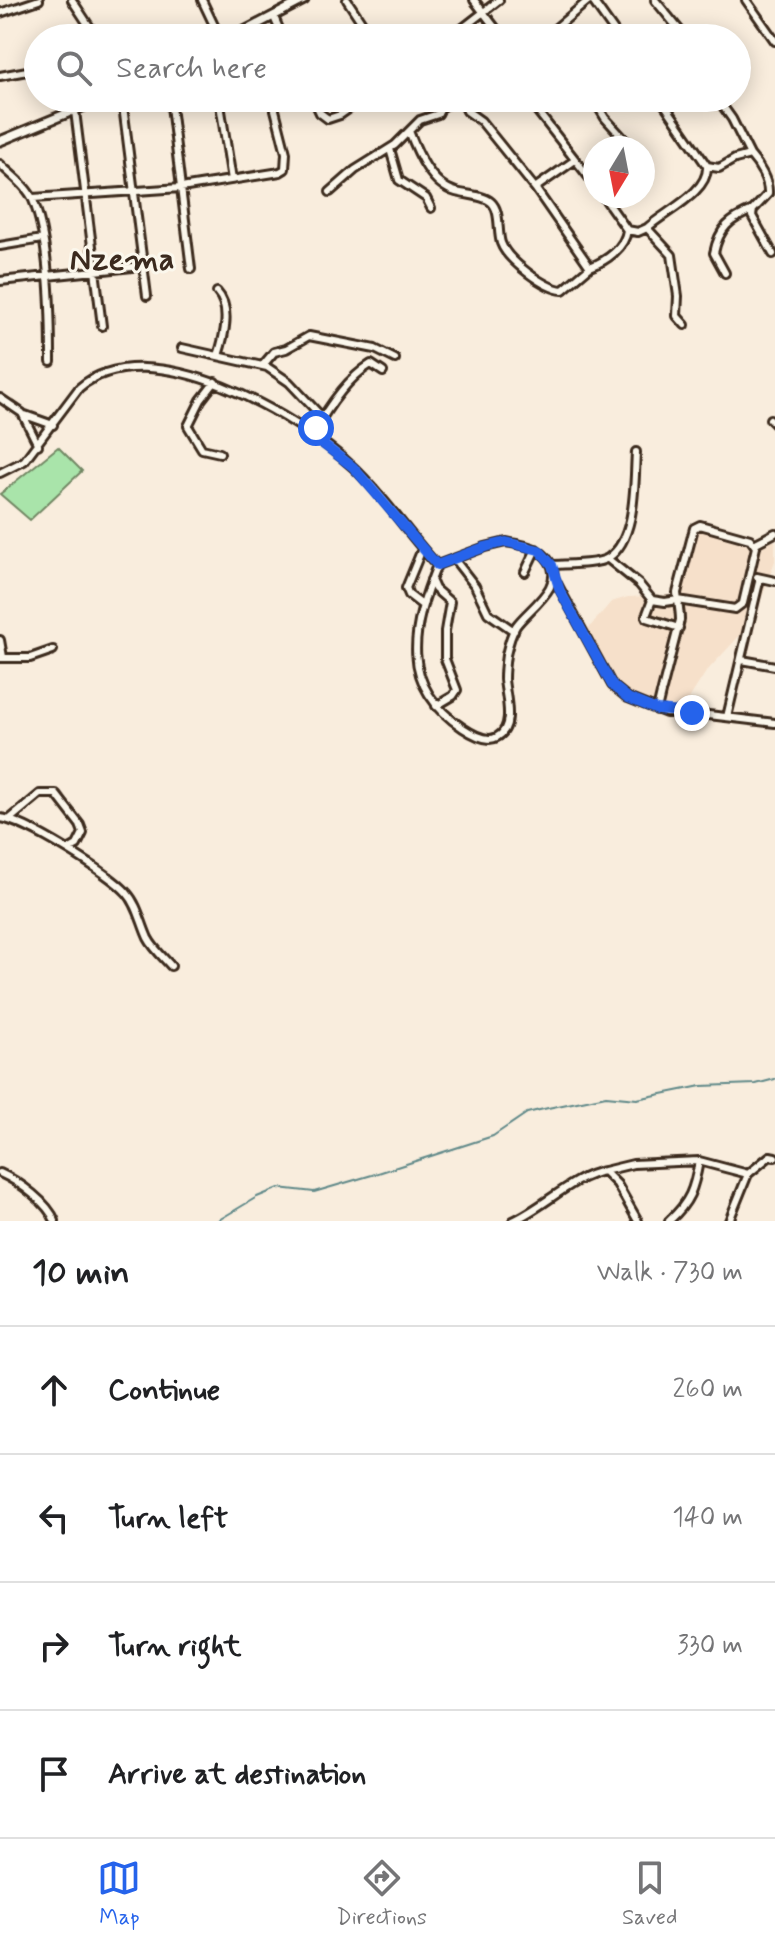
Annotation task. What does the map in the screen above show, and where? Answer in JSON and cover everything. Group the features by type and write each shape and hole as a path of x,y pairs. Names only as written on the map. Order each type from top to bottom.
{"street":[{"path":"0,13 39,0"},
{"path":"72,0 88,24"},
{"path":"202,0 213,24"},
{"path":"280,0 285,11"},
{"path":"260,24 304,0"},
{"path":"347,0 363,24"},
{"path":"474,0 491,24"},
{"path":"469,24 499,0"},
{"path":"561,24 590,0 608,24"},
{"path":"655,0 675,24"},
{"path":"746,0 775,41"},
{"path":"274,17 277,24"},
{"path":"0,76 24,72"},
{"path":"0,141 72,112"},
{"path":"75,112 102,326"},
{"path":"124,112 147,296"},
{"path":"172,112 191,269"},
{"path":"221,112 232,180"},
{"path":"33,198 181,188 276,173 285,169 286,153 276,112"},
{"path":"320,112 328,119 344,112"},
{"path":"330,192 355,170 390,149 420,120 439,112"},
{"path":"468,112 481,121 535,188 590,267"},
{"path":"538,112 583,170"},
{"path":"601,112 621,136"},
{"path":"627,230 638,232 647,228 701,187 708,176 707,166 670,112"},
{"path":"725,273 714,253 721,229 764,201 768,188 727,112"},
{"path":"409,131 425,164 443,187 489,199 495,206 505,251 540,282 563,290 619,248 627,237 627,230 611,208"},
{"path":"390,149 399,180 426,198 431,208"},
{"path":"707,166 719,168 750,155"},
{"path":"535,188 575,160"},
{"path":"0,164 33,198 47,275 51,362"},
{"path":"753,210 754,220 773,254"},
{"path":"647,228 672,255 678,296 677,316 685,325"},
{"path":"0,246 42,239"},
{"path":"0,281 142,266"},
{"path":"217,292 222,298 225,321 218,356"},
{"path":"263,365 274,352 309,336 375,349 395,359"},
{"path":"182,348 263,365 289,382 322,417"},
{"path":"312,436 322,417 365,368 371,364 383,372"},
{"path":"0,473 18,465 38,445 79,388 99,374 127,368 173,369 244,395 312,436 353,467 437,565"},
{"path":"215,382 196,408 188,426 202,449 220,453"},
{"path":"0,398 22,413 53,425"},
{"path":"22,413 38,445"},
{"path":"608,559 629,528 636,452"},
{"path":"552,565 608,559 639,584 652,600 678,600 739,608 755,555 754,544 750,539 700,525 694,528 682,570 678,600 679,628 657,710"},
{"path":"754,544 775,533"},
{"path":"554,578 548,590 514,631 506,655 504,680 509,707 501,734 495,738 478,737 464,729 436,706 426,691 417,667 416,636 422,605 437,565 506,542 536,549 552,565 554,578 612,685 628,698 657,710 775,723"},
{"path":"422,549 406,588 409,595 422,605"},
{"path":"525,572 536,549"},
{"path":"454,559 475,586 488,613 514,631"},
{"path":"750,575 775,581"},
{"path":"727,717 760,578"},
{"path":"431,580 435,589 450,602 445,631 445,659 457,690 436,706"},
{"path":"652,600 647,618 679,628"},
{"path":"0,640 1,657 30,658 53,650"},
{"path":"742,660 775,666"},
{"path":"10,819 40,794 56,794 82,829 80,841 68,850"},
{"path":"0,818 10,819 68,850 119,885 130,895 149,941 171,966"},
{"path":"729,1221 748,1174 770,1156 775,1157"},
{"path":"513,1221 531,1213 590,1173 633,1164 699,1161 748,1174"},
{"path":"669,1221 684,1208 694,1188 699,1161"},
{"path":"604,1171 617,1184 637,1218 628,1221"},
{"path":"0,1173 27,1190 56,1221"}],"shaded area":[{"path":"702,524 775,541 775,561 754,620 706,672 685,705 675,710 640,700 620,686 588,629 611,602 628,597 673,595 689,526"}],"green space":[{"path":"58,447 82,471 30,520 0,494"}],"waterway":[{"path":"217,1221 279,1188 314,1192 372,1175 493,1136 527,1113 606,1096 637,1099 701,1086 756,1084 775,1079"}],"district":[{"name":"Nzema","path":"122,258"}],"route":[{"path":"316,428 312,436 353,467 437,565 506,542 539,550 552,565 560,591 612,685 628,698 657,710 692,713"}]}
